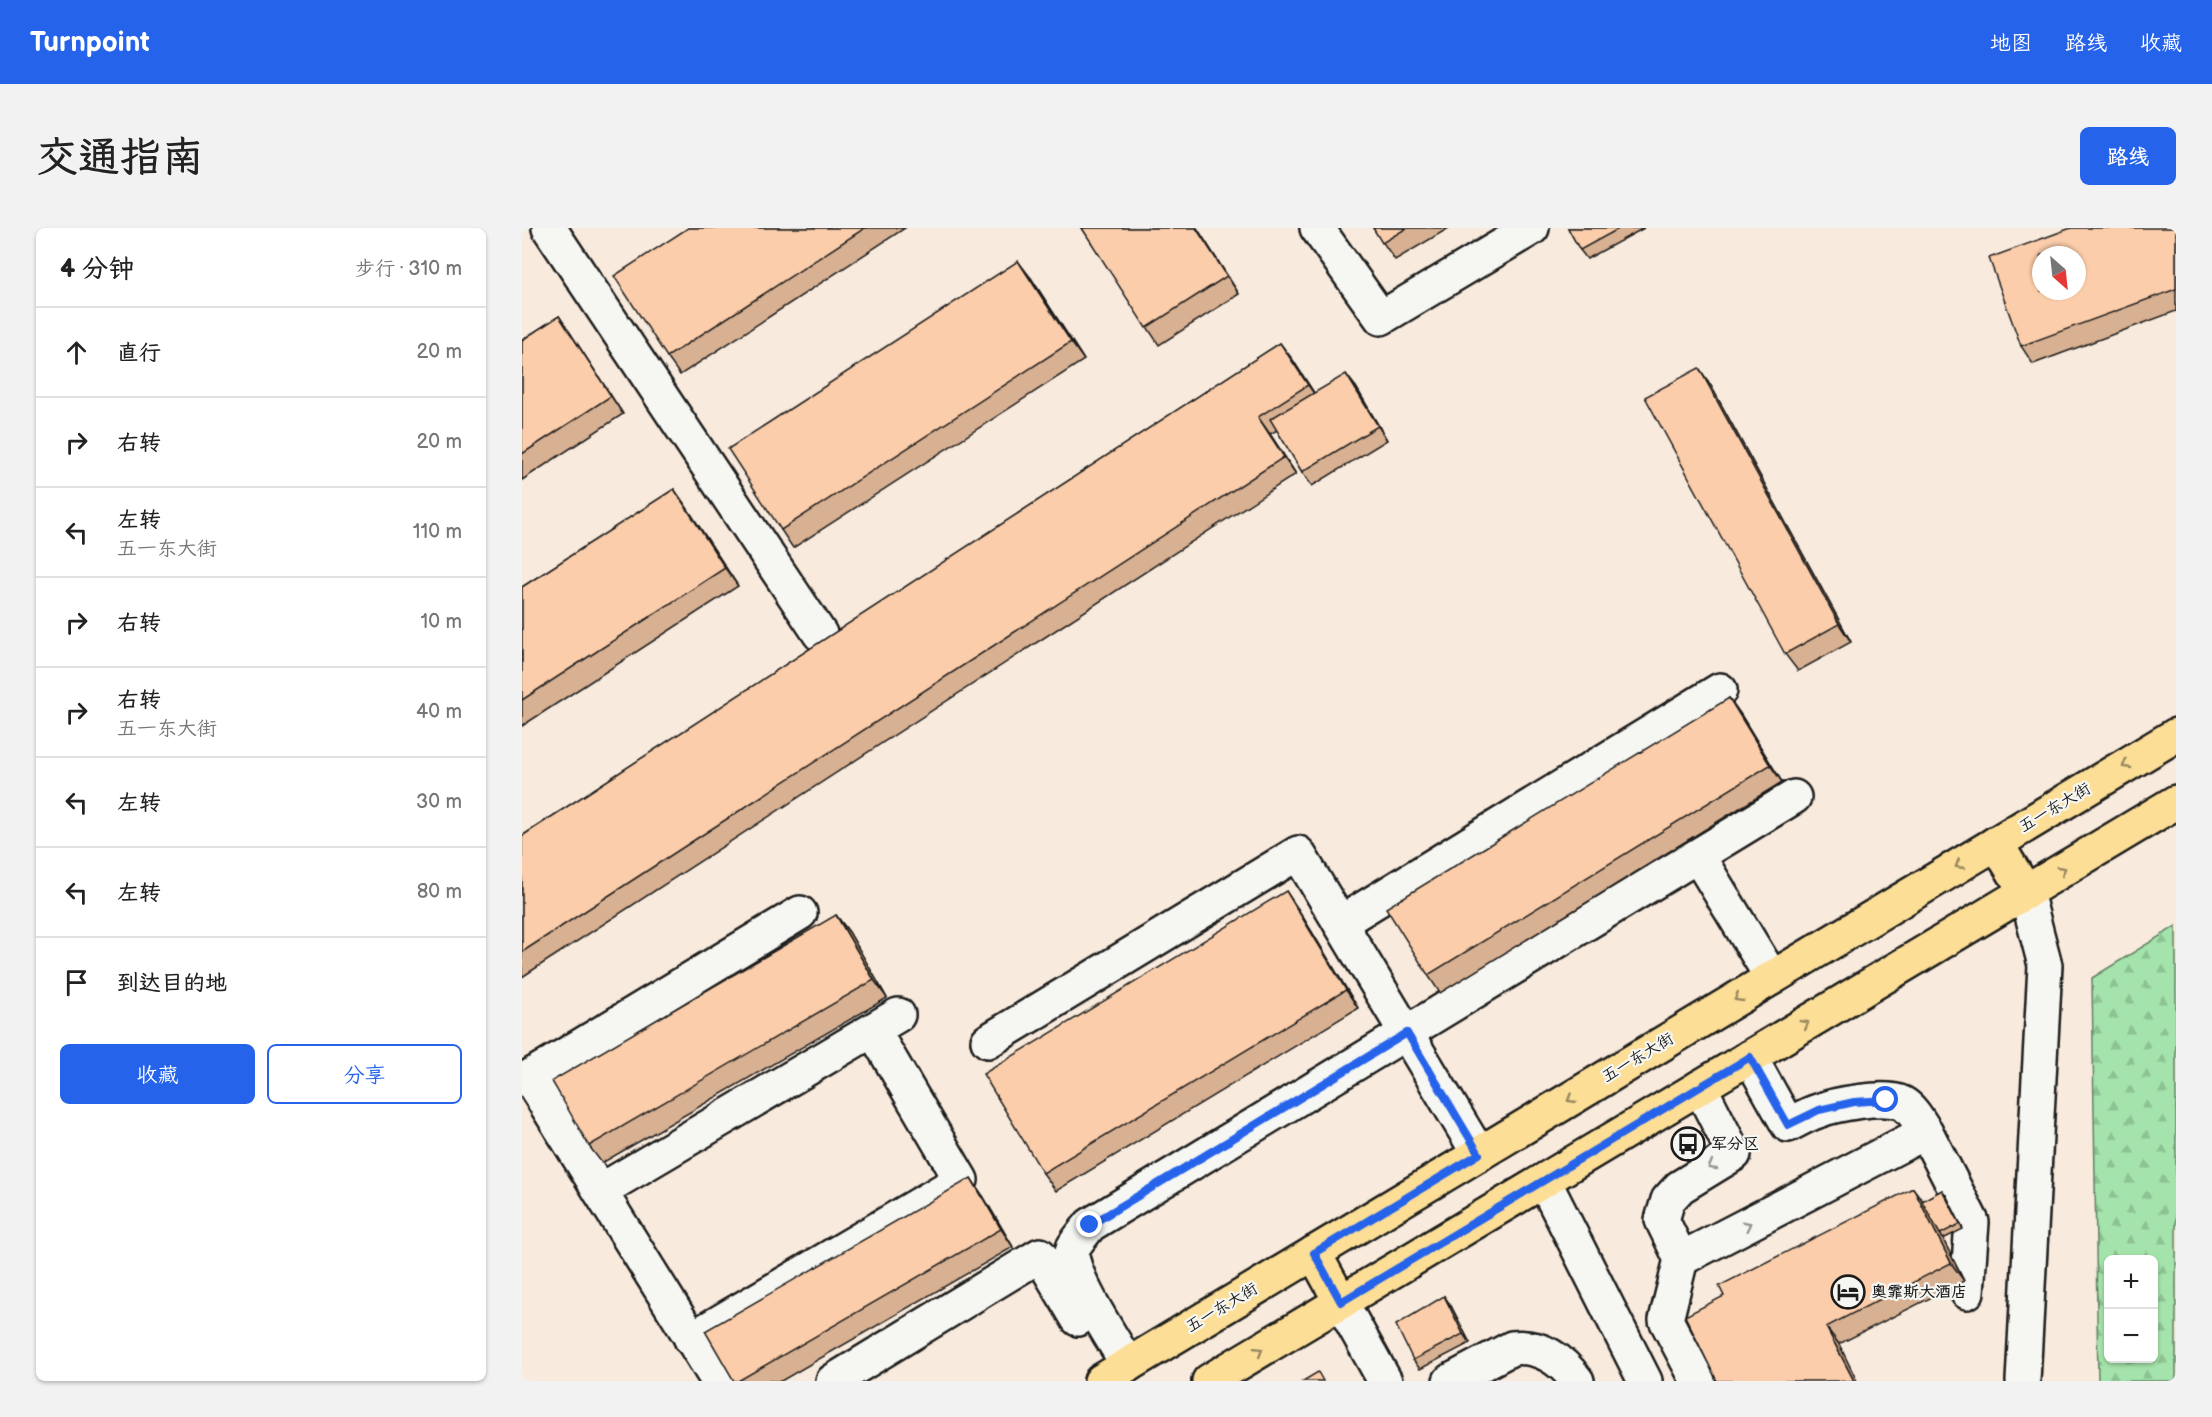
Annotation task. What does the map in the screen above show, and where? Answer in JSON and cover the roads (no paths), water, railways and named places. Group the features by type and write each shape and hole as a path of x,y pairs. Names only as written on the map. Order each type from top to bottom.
{"main road":[{"name":"五一东大街","path":"1113,1374 2176,735"},
{"path":"1209,1381 2176,802"},
{"path":"1996,843 2026,892"},
{"path":"1314,1253 1341,1302"}],"street":[{"path":"549,228 820,634"},
{"path":"1317,228 1381,318 1532,228"},
{"path":"1340,923 1720,690"},
{"path":"1113,1374 1073,1263 1072,1249 1090,1225 1794,797"},
{"path":"988,1041 1298,853 1479,1154"},
{"path":"1698,856 1772,978"},
{"path":"2023,1381 2045,965 2026,892"},
{"path":"718,1381 529,1077 800,914"},
{"path":"600,1191 885,1022 961,1180 691,1338"},
{"path":"1750,1057 1788,1125 1819,1110 1854,1102 1886,1100 1901,1102 1913,1112 1926,1132 1972,1222 1968,1292"},
{"path":"1698,1381 1665,1320 1681,1259 1662,1220 1668,1200 1680,1187 1734,1154 1700,1087"},
{"path":"1681,1259 1926,1132"},
{"path":"1544,1180 1645,1381"},
{"path":"832,1381 1040,1255 1113,1374"},
{"path":"1341,1302 1385,1381"},
{"path":"1449,1381 1512,1348 1521,1347 1555,1357 1577,1381"}],"place":[{"name":"军分区","path":"1688,1144"},
{"name":"奥霏斯大酒店","path":"1848,1292"}]}
